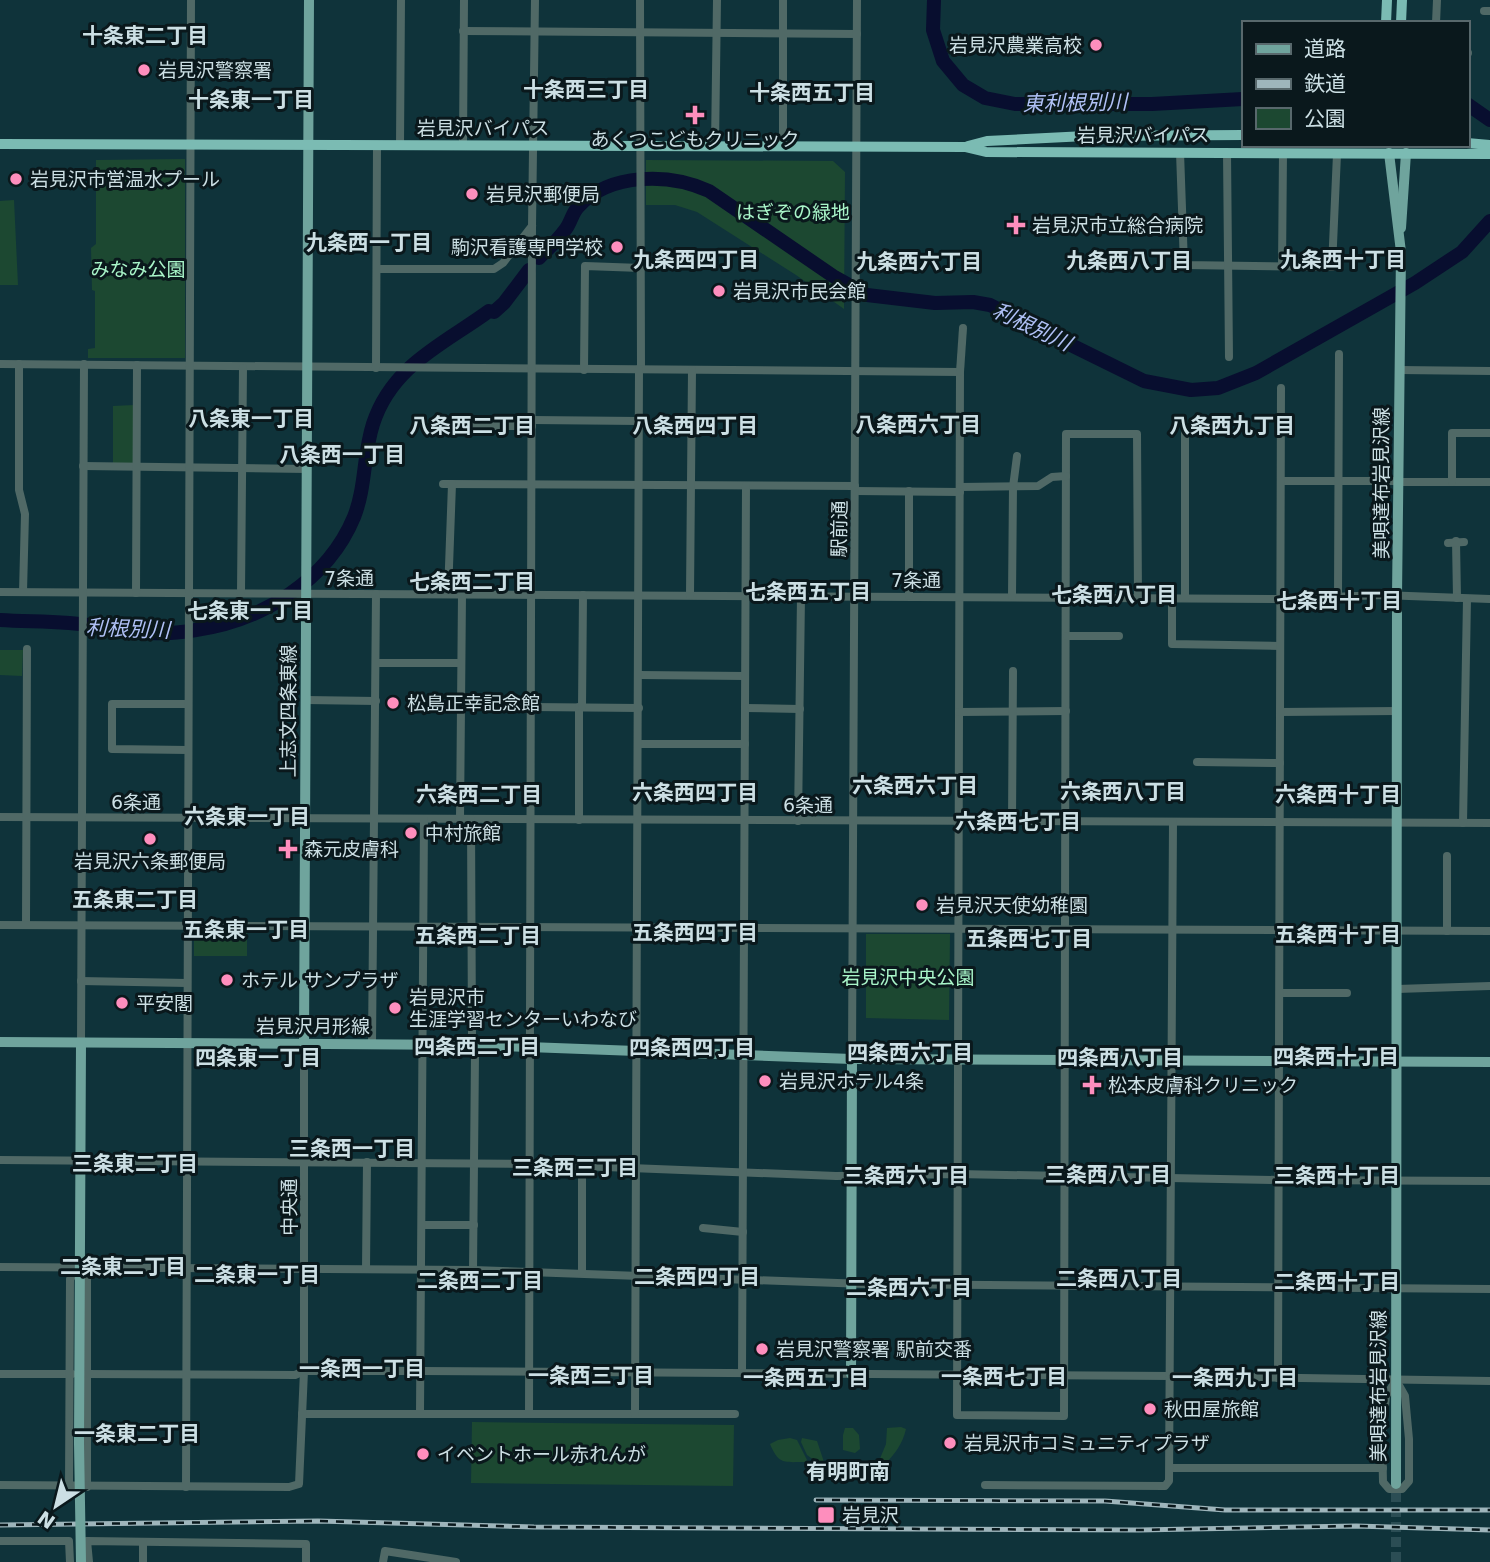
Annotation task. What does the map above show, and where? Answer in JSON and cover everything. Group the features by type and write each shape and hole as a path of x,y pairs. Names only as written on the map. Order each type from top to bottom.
{"highway":[{"path":"1386,21 1387,0"},
{"path":"1401,21 1402,0"},
{"name":"岩見沢バイパス","path":"965,147 987,141 1086,136 1242,135"},
{"name":"岩見沢バイパス","path":"0,144 965,147 986,152 1227,153 1337,153 1406,149 1490,154"},
{"path":"1469,144 1490,145"}],"main road":[{"name":"上志文四条東線","path":"304,1043 306,700 305,605 302,593 306,549 307,469 309,0"},
{"name":"美唄達布岩見沢線","path":"1388,149 1401,252 1397,596 1396,1484"},
{"name":"美唄達布岩見沢線","path":"1400,239 1406,149"},
{"name":"岩見沢月形線","path":"0,1042 530,1046 852,1059 1490,1062"},
{"path":"81,1043 81,1562"},
{"path":"851,1374 852,1059"}],"street":[{"path":"0,1485 186,1487 191,0"},
{"path":"400,145 401,0"},
{"path":"463,145 464,0"},
{"path":"529,1413 535,0"},
{"path":"635,1414 640,0"},
{"path":"715,146 717,0"},
{"path":"783,0 783,146"},
{"name":"駅前通","path":"852,1059 857,0"},
{"path":"1436,21 1437,0"},
{"path":"464,31 857,34"},
{"path":"376,368 377,145"},
{"path":"1180,152 1184,265 1282,267 1332,267 1337,153"},
{"path":"1227,153 1229,357"},
{"path":"1282,267 1283,153"},
{"path":"377,269 494,268 503,263 532,230"},
{"path":"584,370 585,266 641,268"},
{"path":"963,328 960,372 957,1415 1064,1416 1066,434 1137,434 1138,597"},
{"path":"1338,595 1339,354"},
{"path":"0,364 960,372"},
{"path":"19,364 19,490 25,514 23,592"},
{"path":"81,1043 84,364"},
{"path":"136,593 137,365"},
{"path":"0,592 244,593 241,468 243,368"},
{"path":"690,595 692,369"},
{"path":"1399,370 1490,371"},
{"path":"1278,1378 1281,388"},
{"path":"455,426 639,421"},
{"path":"1185,433 1185,598"},
{"path":"1452,482 1452,433 1490,433"},
{"path":"1012,596 1013,487 1017,456"},
{"path":"83,466 307,469"},
{"path":"448,594 448,484 746,486 909,491 1038,486 1052,477 1066,476"},
{"path":"1281,481 1490,482"},
{"path":"742,1373 746,486"},
{"path":"909,491 909,596"},
{"path":"1456,542 1457,598"},
{"name":"7条通","path":"244,593 1280,599 1338,595 1490,599"},
{"path":"372,1044 376,594"},
{"path":"460,819 462,594"},
{"path":"579,820 583,595"},
{"path":"798,821 801,596"},
{"path":"1172,598 1172,644 1280,646"},
{"path":"1463,823 1467,599"},
{"path":"1067,636 1119,636"},
{"path":"26,925 27,649"},
{"path":"376,663 461,663"},
{"path":"1012,821 1013,671"},
{"path":"639,675 745,676"},
{"path":"306,700 376,701"},
{"path":"188,704 112,704 112,749 188,750"},
{"path":"532,707 639,708"},
{"path":"745,708 800,709"},
{"path":"959,712 1066,711"},
{"path":"1280,712 1397,711"},
{"path":"638,744 745,744"},
{"path":"1197,762 1280,764"},
{"name":"6条通","path":"0,817 1490,823"},
{"path":"420,1413 424,819"},
{"path":"471,819 473,1270"},
{"path":"985,1485 1165,1486 1169,1481 1173,822"},
{"path":"1447,856 1447,931"},
{"path":"0,925 1490,931"},
{"path":"81,981 187,983"},
{"path":"1397,989 1490,986"},
{"path":"1279,993 1347,993"},
{"name":"中央通","path":"186,1487 297,1486 300,1482 304,1371 304,1043"},
{"path":"0,1160 474,1163 852,1175 1490,1181"},
{"path":"366,1269 367,1162"},
{"path":"582,1165 582,1273"},
{"path":"422,1225 474,1225"},
{"path":"703,1228 743,1232"},
{"path":"0,1267 473,1270 852,1283 1490,1289"},
{"path":"69,1487 70,1279 79,1267"},
{"path":"79,1267 88,1279 87,1487"},
{"path":"86,1374 295,1375 304,1371 421,1371 1490,1381"},
{"path":"0,1374 71,1374"},
{"path":"1396,1380 1405,1396 1409,1439 1407,1485 1402,1489 1389,1489 1383,1482 1382,1437 1386,1396 1396,1380"},
{"path":"302,1413 735,1414"},
{"path":"1170,1468 1383,1468"},
{"path":"0,1541 306,1544 306,1562"},
{"path":"69,1541 70,1562"},
{"path":"87,1541 89,1562"},
{"path":"143,1542 143,1562"},
{"path":"383,1562 385,1552 456,1562"}],"green space":[{"name":"みなみ公園","path":"185,159 185,358 88,358 88,349 95,348 95,291 92,290 91,248 96,244 96,160"},
{"name":"はぎぞの緑地","path":"646,160 833,161 845,172 844,309 697,212 675,205 646,205"},
{"path":"14,200 18,285 0,285 0,201"},
{"path":"134,405 135,464 113,464 113,406"},
{"path":"0,650 23,650 22,676 0,675"},
{"path":"194,932 247,932 247,956 194,956"},
{"name":"岩見沢中央公園","path":"866,934 950,934 949,1020 866,1018"},
{"path":"472,1422 734,1425 733,1486 471,1483"},
{"path":"845,1428 853,1428 859,1435 860,1449 855,1453 843,1450"},
{"path":"887,1428 906,1429 901,1444 885,1464 881,1464 879,1461 886,1444"},
{"path":"790,1438 797,1440 807,1460 805,1462 783,1461 776,1456 770,1444"},
{"path":"802,1438 817,1441 824,1462 818,1463 807,1455"}],"waterway":[{"name":"東利根別川","path":"934,0 933,30 943,61 963,85 985,98 1015,104 1152,104 1242,99"},
{"name":"東利根別川","path":"1469,105 1490,120"},
{"name":"利根別川","path":"539,258 562,234 576,209 606,187 641,179 677,181 709,191 833,276 867,295 935,303 973,302 990,305 1144,381 1191,390 1218,388 1256,373 1415,283 1462,252 1490,221"},
{"name":"利根別川","path":"0,620 72,623 140,633 178,632 221,625 245,617 290,594 328,560 354,517 361,494 373,424 393,386 421,358 489,311 494,312 529,270"}],"tunnel":[{"path":"1396,1484 1396,1562"}],"railway":[{"path":"816,1500 1105,1501 1225,1510 1490,1510"},
{"path":"0,1525 318,1521 534,1527 1139,1530 1356,1526 1490,1530"}],"place":[{"name":"岩見沢農業高校","path":"1096,45"},
{"name":"岩見沢警察署","path":"144,70"},
{"name":"あくつこどもクリニック","path":"695,115"},
{"name":"岩見沢市営温水プール","path":"16,179"},
{"name":"岩見沢郵便局","path":"472,194"},
{"name":"岩見沢市立総合病院","path":"1016,225"},
{"name":"駒沢看護専門学校","path":"617,247"},
{"name":"岩見沢市民会館","path":"719,291"},
{"name":"松島正幸記念館","path":"393,703"},
{"name":"中村旅館","path":"411,833"},
{"name":"岩見沢六条郵便局","path":"150,839"},
{"name":"森元皮膚科","path":"288,849"},
{"name":"岩見沢天使幼稚園","path":"922,905"},
{"name":"ホテル サンプラザ","path":"227,980"},
{"name":"平安閣","path":"122,1003"},
{"name":"岩見沢市 生涯学習センターいわなび","path":"395,1008"},
{"name":"岩見沢ホテル4条","path":"765,1081"},
{"name":"松本皮膚科クリニック","path":"1092,1085"},
{"name":"岩見沢警察署 駅前交番","path":"762,1349"},
{"name":"秋田屋旅館","path":"1150,1409"},
{"name":"岩見沢市コミュニティプラザ","path":"950,1443"},
{"name":"イベントホール赤れんが","path":"423,1454"},
{"name":"岩見沢","path":"826,1515"}],"district":[{"name":"十条東二丁目","path":"145,36"},
{"name":"十条西三丁目","path":"586,90"},
{"name":"十条西五丁目","path":"812,93"},
{"name":"十条東一丁目","path":"251,100"},
{"name":"九条西一丁目","path":"369,243"},
{"name":"九条西四丁目","path":"696,260"},
{"name":"九条西十丁目","path":"1343,260"},
{"name":"九条西八丁目","path":"1129,261"},
{"name":"九条西六丁目","path":"919,262"},
{"name":"八条東一丁目","path":"251,419"},
{"name":"八条西六丁目","path":"918,425"},
{"name":"八条西二丁目","path":"472,426"},
{"name":"八条西四丁目","path":"695,426"},
{"name":"八条西九丁目","path":"1232,426"},
{"name":"八条西一丁目","path":"342,455"},
{"name":"七条西二丁目","path":"472,582"},
{"name":"七条西五丁目","path":"808,592"},
{"name":"七条西八丁目","path":"1114,595"},
{"name":"七条西十丁目","path":"1339,601"},
{"name":"七条東一丁目","path":"250,611"},
{"name":"六条西六丁目","path":"915,786"},
{"name":"六条西八丁目","path":"1123,792"},
{"name":"六条西四丁目","path":"695,793"},
{"name":"六条西二丁目","path":"479,795"},
{"name":"六条西十丁目","path":"1338,795"},
{"name":"六条東一丁目","path":"247,817"},
{"name":"六条西七丁目","path":"1018,822"},
{"name":"五条東二丁目","path":"135,900"},
{"name":"五条東一丁目","path":"246,930"},
{"name":"五条西四丁目","path":"695,933"},
{"name":"五条西十丁目","path":"1338,935"},
{"name":"五条西二丁目","path":"478,936"},
{"name":"五条西七丁目","path":"1029,939"},
{"name":"四条西二丁目","path":"477,1047"},
{"name":"四条西四丁目","path":"692,1048"},
{"name":"四条西六丁目","path":"910,1053"},
{"name":"四条西十丁目","path":"1336,1057"},
{"name":"四条東一丁目","path":"258,1058"},
{"name":"四条西八丁目","path":"1120,1058"},
{"name":"三条西一丁目","path":"352,1149"},
{"name":"三条東二丁目","path":"135,1164"},
{"name":"三条西三丁目","path":"575,1168"},
{"name":"三条西八丁目","path":"1108,1175"},
{"name":"三条西六丁目","path":"906,1176"},
{"name":"三条西十丁目","path":"1337,1176"},
{"name":"二条東二丁目","path":"123,1267"},
{"name":"二条東一丁目","path":"257,1275"},
{"name":"二条西四丁目","path":"697,1277"},
{"name":"二条西八丁目","path":"1119,1279"},
{"name":"二条西二丁目","path":"480,1281"},
{"name":"二条西十丁目","path":"1337,1282"},
{"name":"二条西六丁目","path":"909,1288"},
{"name":"一条西一丁目","path":"362,1369"},
{"name":"一条西三丁目","path":"591,1376"},
{"name":"一条西七丁目","path":"1004,1377"},
{"name":"一条西五丁目","path":"806,1378"},
{"name":"一条西九丁目","path":"1235,1378"},
{"name":"一条東二丁目","path":"137,1434"},
{"name":"有明町南","path":"848,1472"}]}
